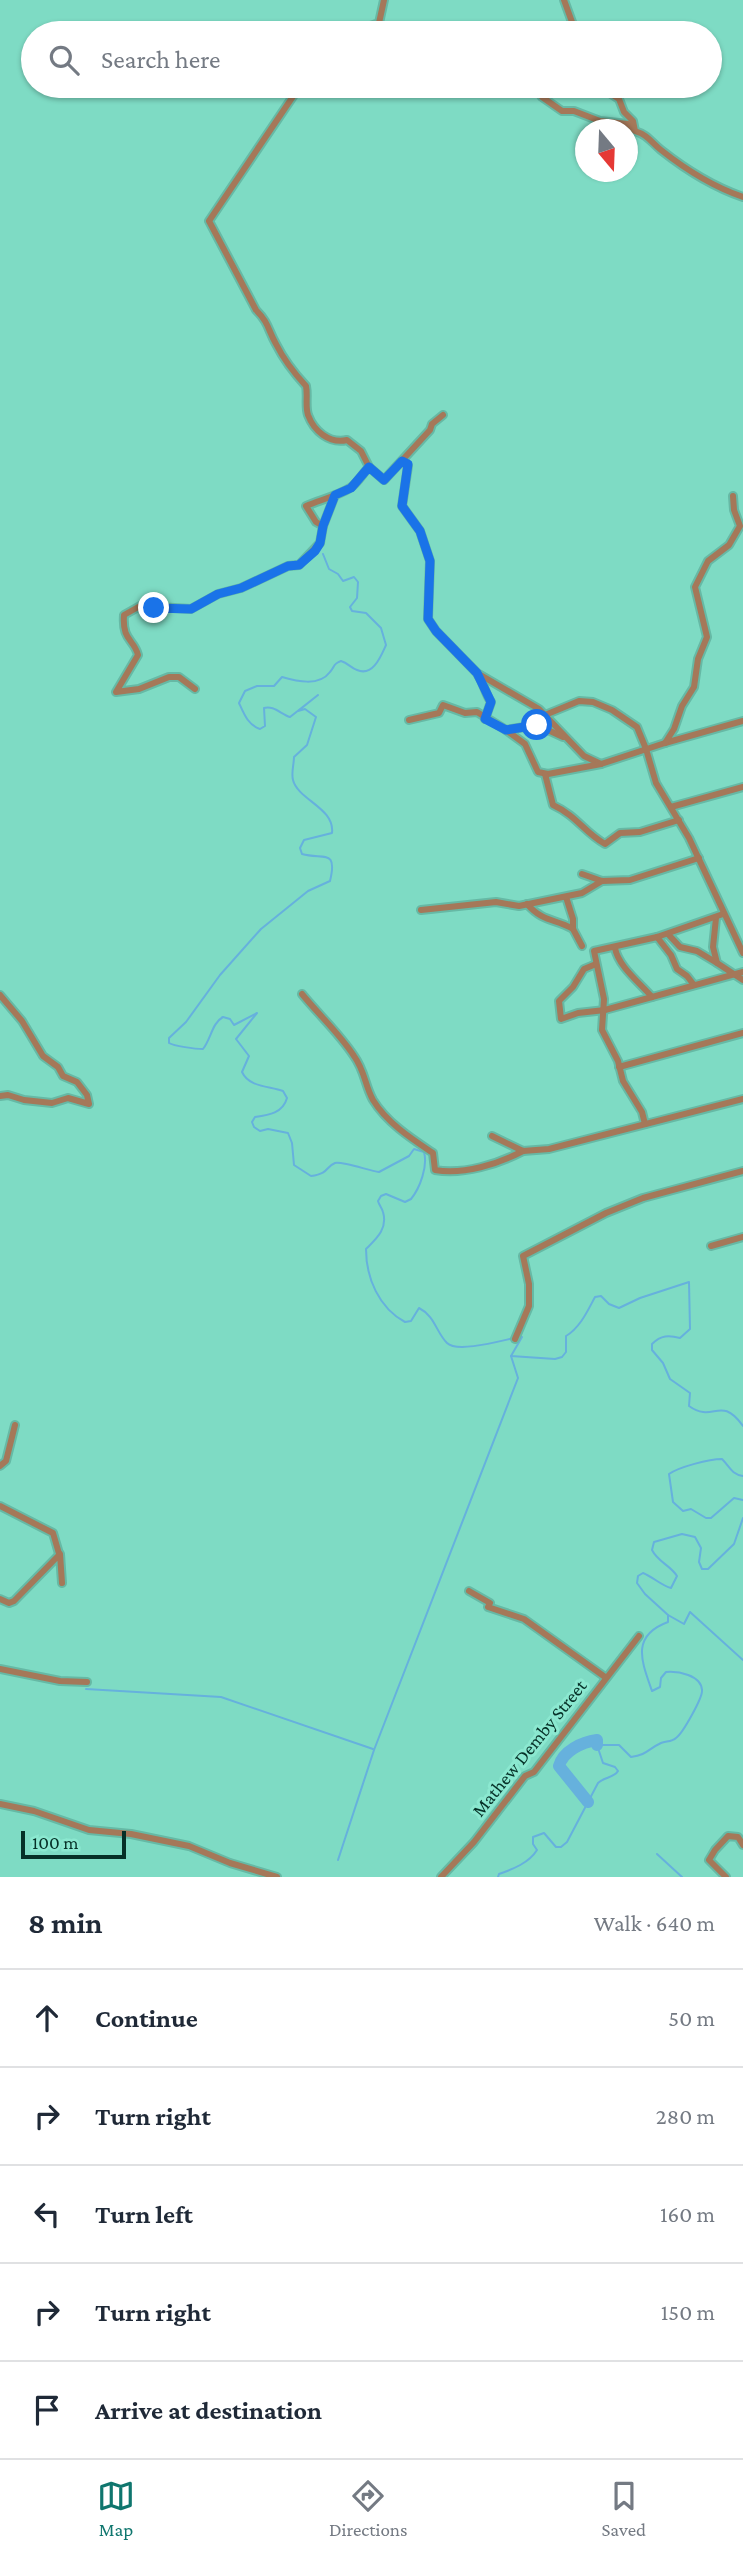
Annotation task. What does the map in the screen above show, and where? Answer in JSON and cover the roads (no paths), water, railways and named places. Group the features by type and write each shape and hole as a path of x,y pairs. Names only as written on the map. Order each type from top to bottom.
{"street":[{"path":"379,21 384,0"},
{"path":"564,0 572,21"},
{"path":"292,98 209,221 256,310 267,322 291,370 306,386 307,412 316,428 328,439 338,442 347,440 362,451 369,467 384,480 443,415"},
{"path":"543,98 562,111 574,111 595,119"},
{"path":"617,98 624,112 632,119"},
{"path":"638,132 645,134 661,150 709,183 743,197"},
{"path":"402,461 408,464 402,506 420,531 430,561 428,619 436,631 477,673 528,701 545,715 583,756 601,764"},
{"path":"323,526 316,522 306,506 351,488 369,467"},
{"path":"195,689 179,677 169,677 139,689 116,692 138,655 138,650 127,638 124,615 140,606 191,609 218,594 241,588 288,566 299,565 320,543 323,526 335,495"},
{"path":"665,743 694,687 698,659 707,637 695,587 708,561 729,545 740,526 734,510 733,496"},
{"path":"477,673 491,702 485,719"},
{"path":"545,715 579,701 593,702 612,710 637,727 651,771 665,801 679,820 699,858 743,953"},
{"path":"409,720 439,713 443,705 465,713 477,712 525,744 538,772 545,774 601,764 743,722"},
{"path":"506,730 537,725 565,737"},
{"path":"545,774 553,805 569,812 595,838 605,844 620,833 640,831 679,820"},
{"path":"671,807 743,787"},
{"path":"582,874 602,881 631,880 699,858"},
{"path":"421,910 496,902 519,906 582,893 602,881"},
{"path":"566,897 573,919 573,929 582,946"},
{"path":"527,904 546,921 562,922 573,929"},
{"path":"645,1124 642,1112 623,1081 602,1030 604,1010 594,951 668,934 723,914"},
{"path":"716,918 713,947 717,963"},
{"path":"668,934 680,947 697,951 743,980"},
{"path":"657,937 671,955 677,969 694,985"},
{"path":"615,948 625,967 652,997"},
{"path":"596,964 584,969 573,987 559,1001 561,1019 743,972"},
{"path":"302,994 339,1034 355,1056 378,1106 402,1132 433,1153 435,1170 447,1172 486,1165 508,1159 523,1151 549,1149 743,1099"},
{"path":"0,995 22,1021 43,1056 58,1067 63,1076 76,1082 87,1095 91,1106 68,1098 52,1103 0,1096"},
{"path":"619,1067 743,1032"},
{"path":"492,1136 523,1151"},
{"path":"515,1339 529,1306 523,1256 606,1213 643,1198 743,1171"},
{"path":"711,1246 743,1237"},
{"path":"0,1466 6,1461 15,1425"},
{"path":"0,1506 53,1533 60,1553 14,1601 9,1603 0,1599"},
{"path":"469,1591 490,1603 488,1607 524,1619 605,1677"},
{"name":"Mathew Demby Street","path":"441,1877 474,1842 525,1776 534,1772 639,1636"},
{"path":"0,1669 60,1681 87,1682"},
{"path":"0,1804 34,1811 89,1830 131,1834 189,1846 230,1863 277,1877"},
{"path":"726,1877 709,1860 715,1850 732,1835 738,1837 743,1845"}],"waterway":[{"path":"323,554 329,569 343,581 354,577 358,582 357,598 350,607 352,611 366,613 381,628 386,645 379,660 368,671 355,669 341,661 320,680 300,681 282,677 274,686 257,686 245,691 239,703 249,722 260,729 265,726 264,708 274,709 290,717 318,695 298,711 305,709 316,717 307,745 294,757 292,777 296,787 328,817 331,824 332,833 304,840 300,848 302,854 327,857 330,860 330,881 308,891 261,929 220,975 186,1022 169,1038 169,1043 203,1049 216,1023 223,1017 230,1019 234,1025 257,1013 236,1039 249,1056 242,1072 249,1081 283,1091 287,1098 279,1110 255,1117 252,1122 260,1131 268,1129 288,1133 294,1165 311,1176 324,1172 335,1163 379,1172 409,1156 414,1149 424,1152 422,1177 411,1199 405,1202 386,1194 378,1201 384,1224 366,1249 371,1281 381,1300 396,1316 405,1322 411,1321 419,1308 432,1320 443,1339 452,1346 479,1345 514,1338"},
{"path":"520,1337 511,1356 555,1359 562,1357 566,1352 566,1336 579,1324 595,1297 601,1296 609,1304 619,1308 689,1282 690,1329 680,1338 662,1337 652,1344 652,1350 663,1363 670,1379 690,1393 689,1406 698,1411 728,1412 743,1426"},
{"path":"338,1860 374,1750 518,1378 511,1356"},
{"path":"743,1476 733,1472 722,1459 694,1464 669,1474 673,1502 683,1511 691,1509 711,1518 734,1498 743,1500"},
{"path":"498,1877 534,1855 537,1850 533,1837 544,1833 556,1847 567,1842 598,1783 618,1771 615,1767 603,1763 597,1745 619,1745 631,1757 679,1735 699,1700 701,1685 688,1675 666,1672 661,1678 660,1687 652,1691 642,1651 648,1635 668,1622 668,1615 645,1594 637,1583 638,1576 643,1573 671,1588 677,1576 652,1550 654,1542 682,1534 695,1537 701,1548 699,1562 702,1569 708,1569 734,1544 743,1518"},
{"path":"668,1615 684,1624 690,1612 743,1660"},
{"path":"86,1689 221,1697 373,1749"},
{"path":"588,1802 559,1766 574,1748 597,1740 597,1745"},
{"path":"657,1854 682,1877"}]}
